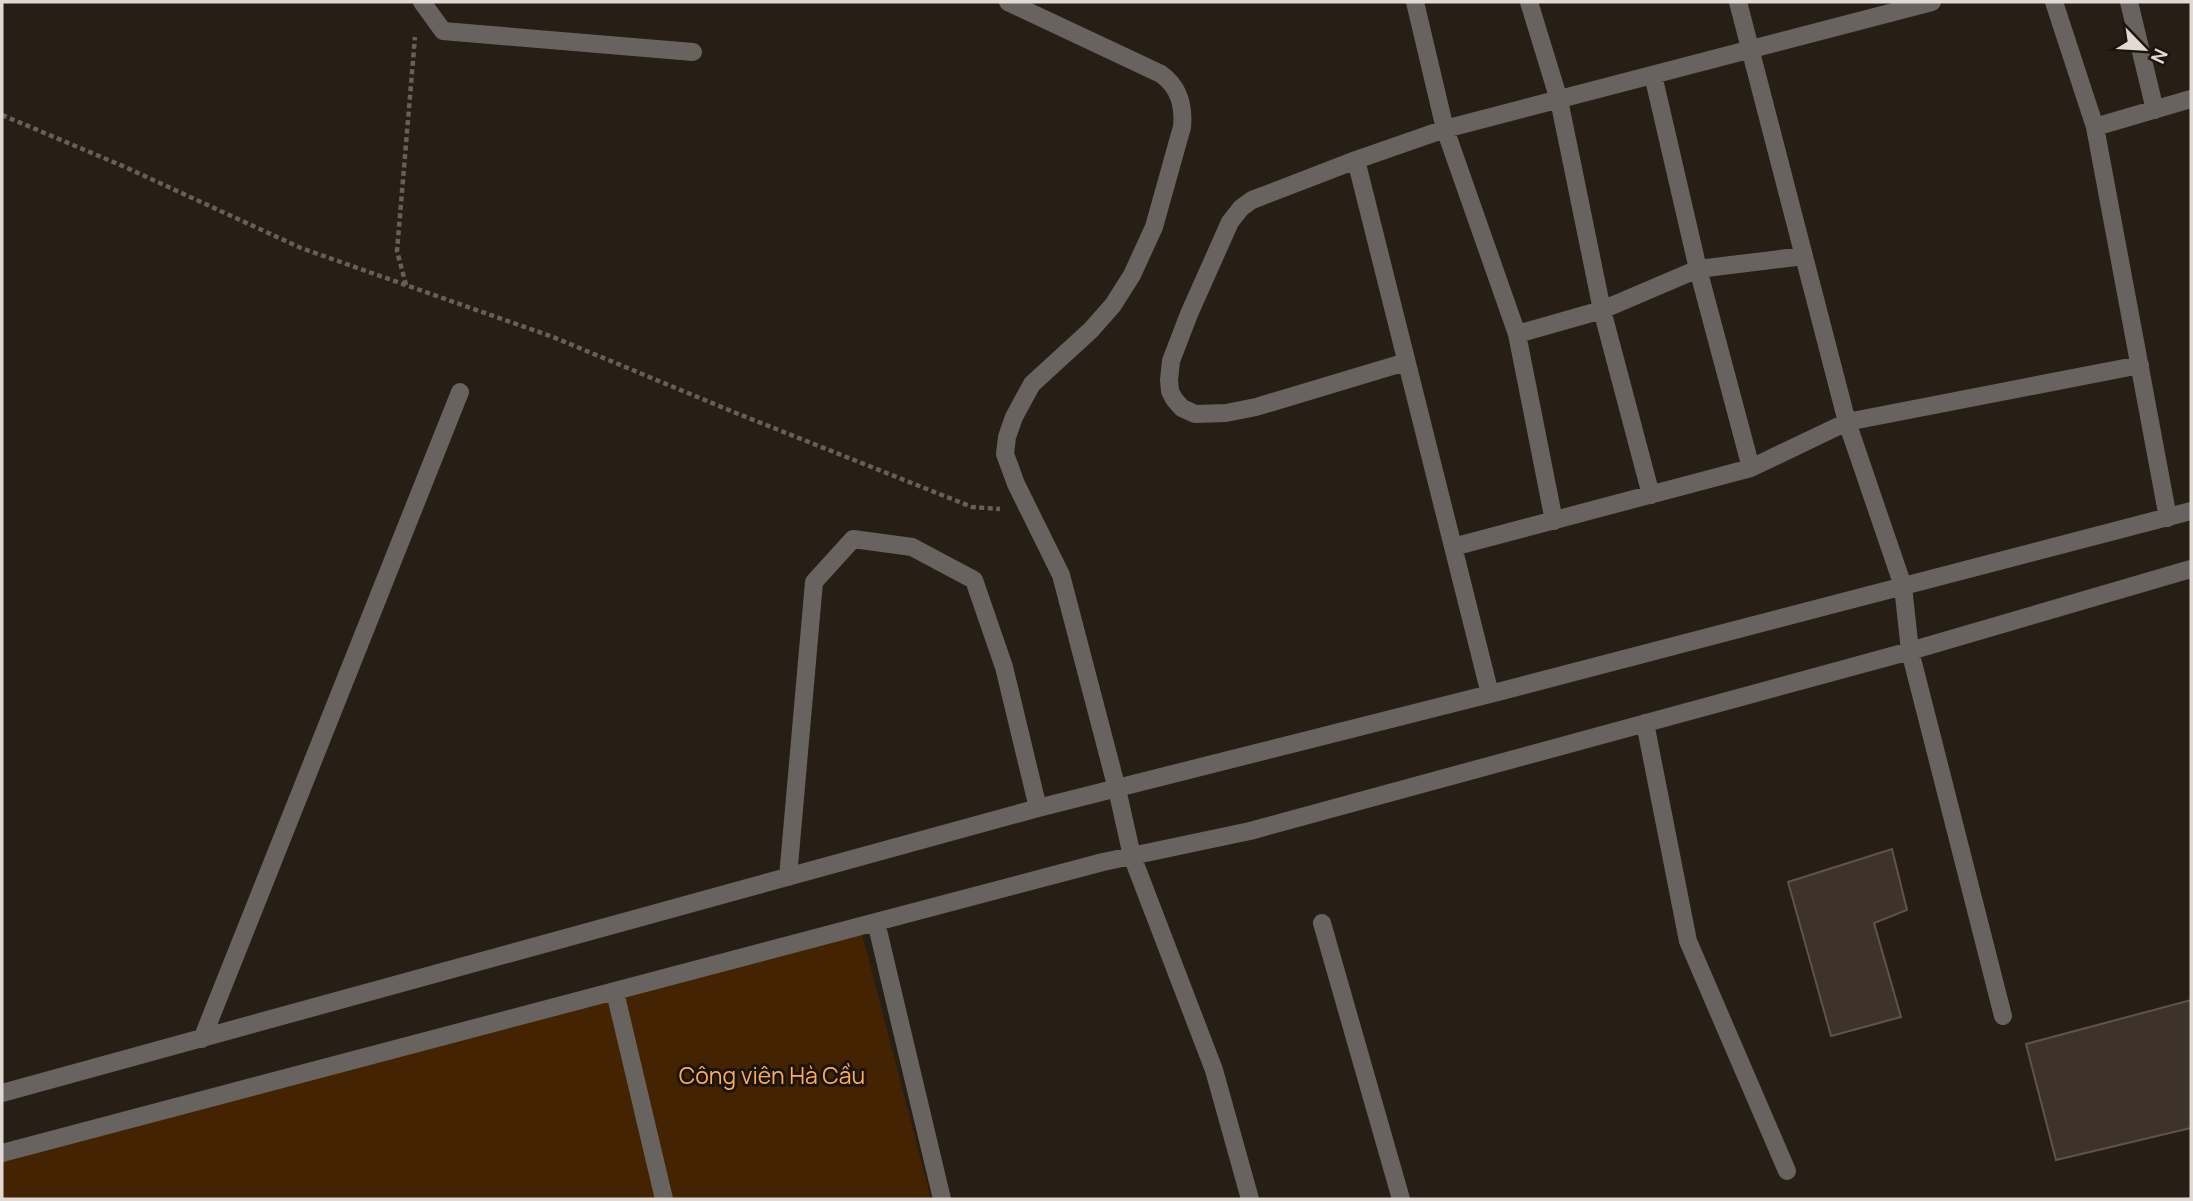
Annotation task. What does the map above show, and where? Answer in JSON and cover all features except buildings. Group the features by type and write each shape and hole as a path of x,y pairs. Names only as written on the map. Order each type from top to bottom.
{"lane":[{"path":"422,2 443,31 693,52"},
{"path":"1008,2 1161,74 1170,80 1179,94 1183,114 1182,127 1154,227 1132,275 1114,306 1032,384 1014,417 1005,454 1016,484 1060,575 1127,857 1214,1070 1250,1199"},
{"path":"1415,2 1446,130 1517,334 1554,521"},
{"path":"1529,2 1559,100 1602,310 1651,495"},
{"path":"1738,2 1847,422 1903,586 1910,651 2003,1016"},
{"path":"1406,362 1226,414 1195,414 1182,408 1170,391 1171,360 1189,314 1230,222 1241,208 1252,200 1356,160 1446,130 1932,2"},
{"path":"2054,2 2095,127 2168,518"},
{"path":"2129,2 2155,110"},
{"path":"1653,75 1698,269 1751,468"},
{"path":"2095,127 2191,99"},
{"path":"1356,160 1490,694"},
{"path":"1517,334 1602,310 1698,269 1804,256"},
{"path":"1453,547 1751,468 1847,422 2140,365"},
{"path":"202,1039 460,392"},
{"path":"2,1093 1043,806 1490,694 2191,512"},
{"path":"788,877 814,582 853,539 912,547 974,580 1004,667 1043,806"},
{"path":"2,1153 1070,871 1250,831 1910,651 2191,569"},
{"path":"1645,723 1688,941 1787,1171"},
{"path":"876,922 942,1199"},
{"path":"1322,923 1401,1199"},
{"path":"615,992 664,1199"}],"path":[{"path":"406,285 397,251 416,22 422,2"},
{"path":"2,115 125,167 301,248 553,337 972,507 1031,516"}],"green space":[{"name":"Công viên Hà Cầu","path":"860,926 931,1199 2,1199 2,1156"}]}
